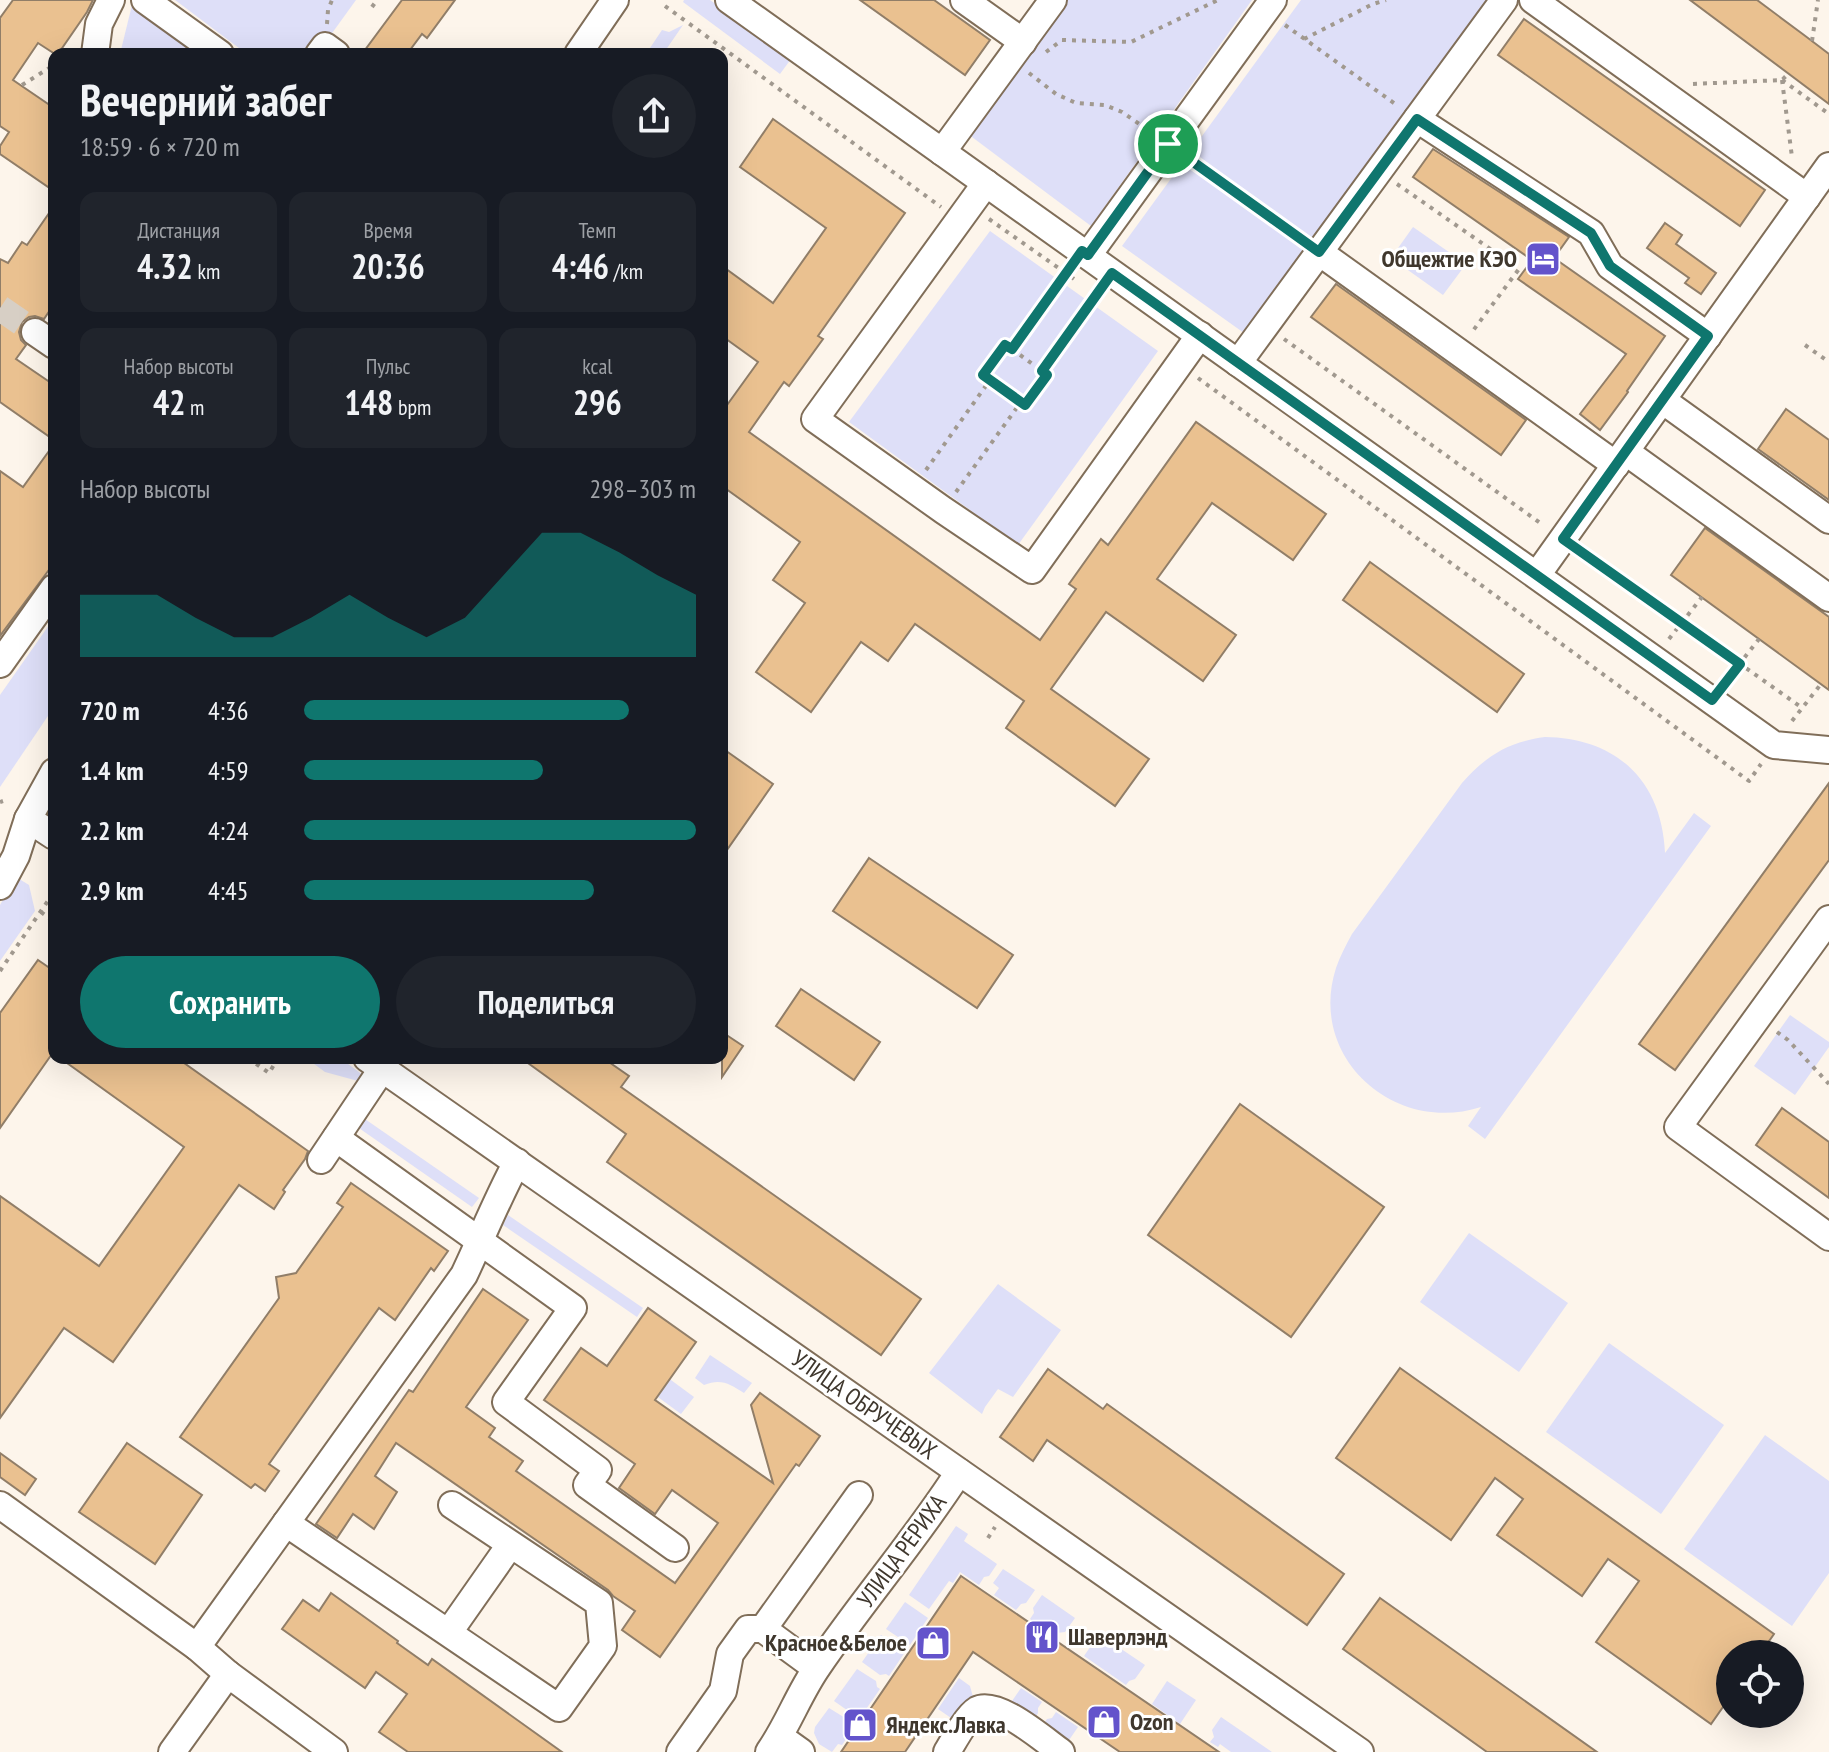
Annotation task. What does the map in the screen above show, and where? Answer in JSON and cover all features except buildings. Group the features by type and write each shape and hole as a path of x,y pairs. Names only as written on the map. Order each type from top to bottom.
{"street":[{"path":"96,48 99,24 111,0"},
{"path":"145,0 212,48"},
{"path":"582,48 615,0"},
{"path":"603,48 636,0"},
{"path":"729,0 1774,745 1829,750"},
{"path":"964,0 1025,52"},
{"path":"942,152 1025,52 1053,0"},
{"path":"1238,363 1504,0"},
{"path":"1533,0 1801,193"},
{"path":"1085,253 1269,6"},
{"path":"1417,119 1591,233 1610,266 1708,336"},
{"path":"1537,575 1708,336 1801,193 1829,166"},
{"path":"986,183 815,419 913,489 1032,570 1200,335"},
{"path":"1319,252 1458,351 1829,598"},
{"path":"1662,400 1829,520"},
{"path":"0,664 48,596"},
{"path":"0,886 16,856 28,819 48,783"},
{"path":"28,819 48,832"},
{"path":"0,843 28,819"},
{"path":"1829,919 1678,1127 1829,1237"},
{"path":"321,1160 374,1064"},
{"name":"УЛИЦА ОБРУЧЕВЫХ","path":"376,1064 1360,1752"},
{"path":"336,1138 573,1308 506,1402 598,1470 587,1485 675,1548"},
{"path":"197,1647 464,1275 497,1198 517,1162"},
{"name":"УЛИЦА РЕРИХА","path":"783,1747 816,1668 939,1504 959,1472"},
{"path":"763,1629 859,1495"},
{"path":"0,1505 197,1647 228,1674 334,1752"},
{"path":"286,1523 559,1708 603,1646 599,1603 452,1505"},
{"path":"449,1632 510,1545"},
{"path":"680,1752 723,1691 730,1654 748,1629 763,1629 816,1668"},
{"path":"172,1752 228,1674"},
{"path":"947,1752 978,1709 992,1708 1005,1713 1061,1752"}],"path":[{"path":"372,7 377,0"},
{"path":"1218,0 1131,42 1062,40 1025,52 1056,94 1076,103 1105,105 1122,112 1319,252"},
{"path":"1304,39 1386,0"},
{"path":"1812,41 1818,0"},
{"path":"665,6 723,48"},
{"path":"1269,6 1304,39 1417,119"},
{"path":"728,52 975,232 985,217 1097,295"},
{"path":"22,85 48,69"},
{"path":"1782,80 1788,74"},
{"path":"1782,80 1801,193"},
{"path":"1653,86 1782,80 1829,114"},
{"path":"1379,171 1519,269 1458,351"},
{"path":"1012,349 1066,273 1085,253"},
{"path":"1042,371 1112,273"},
{"path":"1265,326 1802,708"},
{"path":"1005,345 1012,349 1047,375 1025,405 983,375 1005,345"},
{"path":"1805,345 1829,362"},
{"path":"1180,365 1749,781 1821,684"},
{"path":"913,489 990,380"},
{"path":"943,510 1021,402"},
{"path":"1653,659 1702,597"},
{"path":"1712,700 1759,639"},
{"path":"0,971 48,901"},
{"path":"41,912 48,917"},
{"path":"1758,1017 1788,1040 1829,1084"},
{"path":"256,1064 269,1073 274,1064"}],"shaded area":[{"path":"175,0 356,0 321,48 239,48"},
{"path":"684,0 710,0 791,59 780,74"},
{"path":"1066,0 1252,0 1091,226 968,134"},
{"path":"1301,0 1489,0 1244,333 1122,246"},
{"path":"132,5 190,48 121,48"},
{"path":"683,25 667,48 650,48 662,30 669,32"},
{"path":"1413,227 1466,264 1443,295 1391,258"},
{"path":"990,231 1158,351 1018,545 849,422"},
{"path":"48,627 48,716 0,787 0,695"},
{"path":"1545,737 1594,745 1631,768 1645,785 1655,805 1665,853 1694,813 1711,826 1485,1139 1468,1126 1481,1107 1449,1113 1418,1110 1390,1099 1365,1082 1346,1059 1334,1032 1330,1001 1336,968 1352,934 1462,783 1499,751 1520,742"},
{"path":"16,877 29,885 35,911 0,961 0,905"},
{"path":"1790,1015 1829,1042 1829,1047 1795,1095 1754,1066"},
{"path":"314,1064 348,1064 363,1075 358,1081 325,1072"},
{"path":"362,1117 479,1198 472,1207 356,1126"},
{"path":"508,1215 643,1308 637,1317 503,1225"},
{"path":"1469,1233 1568,1303 1519,1372 1420,1302"},
{"path":"998,1284 1061,1330 1013,1397 998,1389 982,1414 929,1373"},
{"path":"1609,1343 1724,1425 1661,1514 1546,1432"},
{"path":"637,1355 694,1397 681,1414 624,1372"},
{"path":"710,1355 752,1383 744,1393 725,1383 704,1385 695,1378"},
{"path":"1765,1435 1829,1481 1829,1573 1792,1626 1684,1549"},
{"path":"956,1526 968,1534 964,1541 997,1564 979,1585 960,1572 953,1583 949,1581 929,1609 909,1595"},
{"path":"1003,1569 1035,1590 1026,1603 1016,1610 994,1595 999,1588 993,1583"},
{"path":"1042,1595 1075,1618 1065,1632 1054,1636 1030,1619"},
{"path":"905,1602 928,1618 910,1645 886,1629"},
{"path":"1099,1634 1145,1665 1126,1685 1084,1656"},
{"path":"881,1635 905,1652 889,1676 880,1675 862,1662"},
{"path":"857,1669 876,1681 880,1689 862,1715 854,1715 834,1701"},
{"path":"959,1678 970,1686 973,1697 954,1720 938,1709"},
{"path":"1167,1681 1196,1700 1180,1724 1152,1704"},
{"path":"1021,1688 1042,1702 1034,1720 1010,1704"},
{"path":"829,1708 850,1721 853,1729 842,1745 838,1744 832,1752 819,1744 814,1733"},
{"path":"1056,1712 1078,1727 1067,1743 1042,1726"},
{"path":"1221,1717 1272,1752 1231,1752 1220,1744 1218,1747 1210,1742 1214,1737 1212,1730"}],"tunnel":[{"path":"0,308 35,332"}],"place":[{"name":"Общежтие КЭО","path":"1543,259"},
{"name":"Шаверлэнд","path":"1042,1637"},
{"name":"Красное&Белое","path":"933,1643"},
{"name":"Ozon","path":"1104,1722"},
{"name":"Яндекс.Лавка","path":"860,1725"}],"route":[{"path":"1417,119 1591,233 1610,266 1708,336 1563,539 1740,664 1712,700 1112,273 1042,371 1047,375 1025,405 983,375 1005,345 1012,349 1082,251 1088,255 1168,144 1319,252 1417,119"}]}
